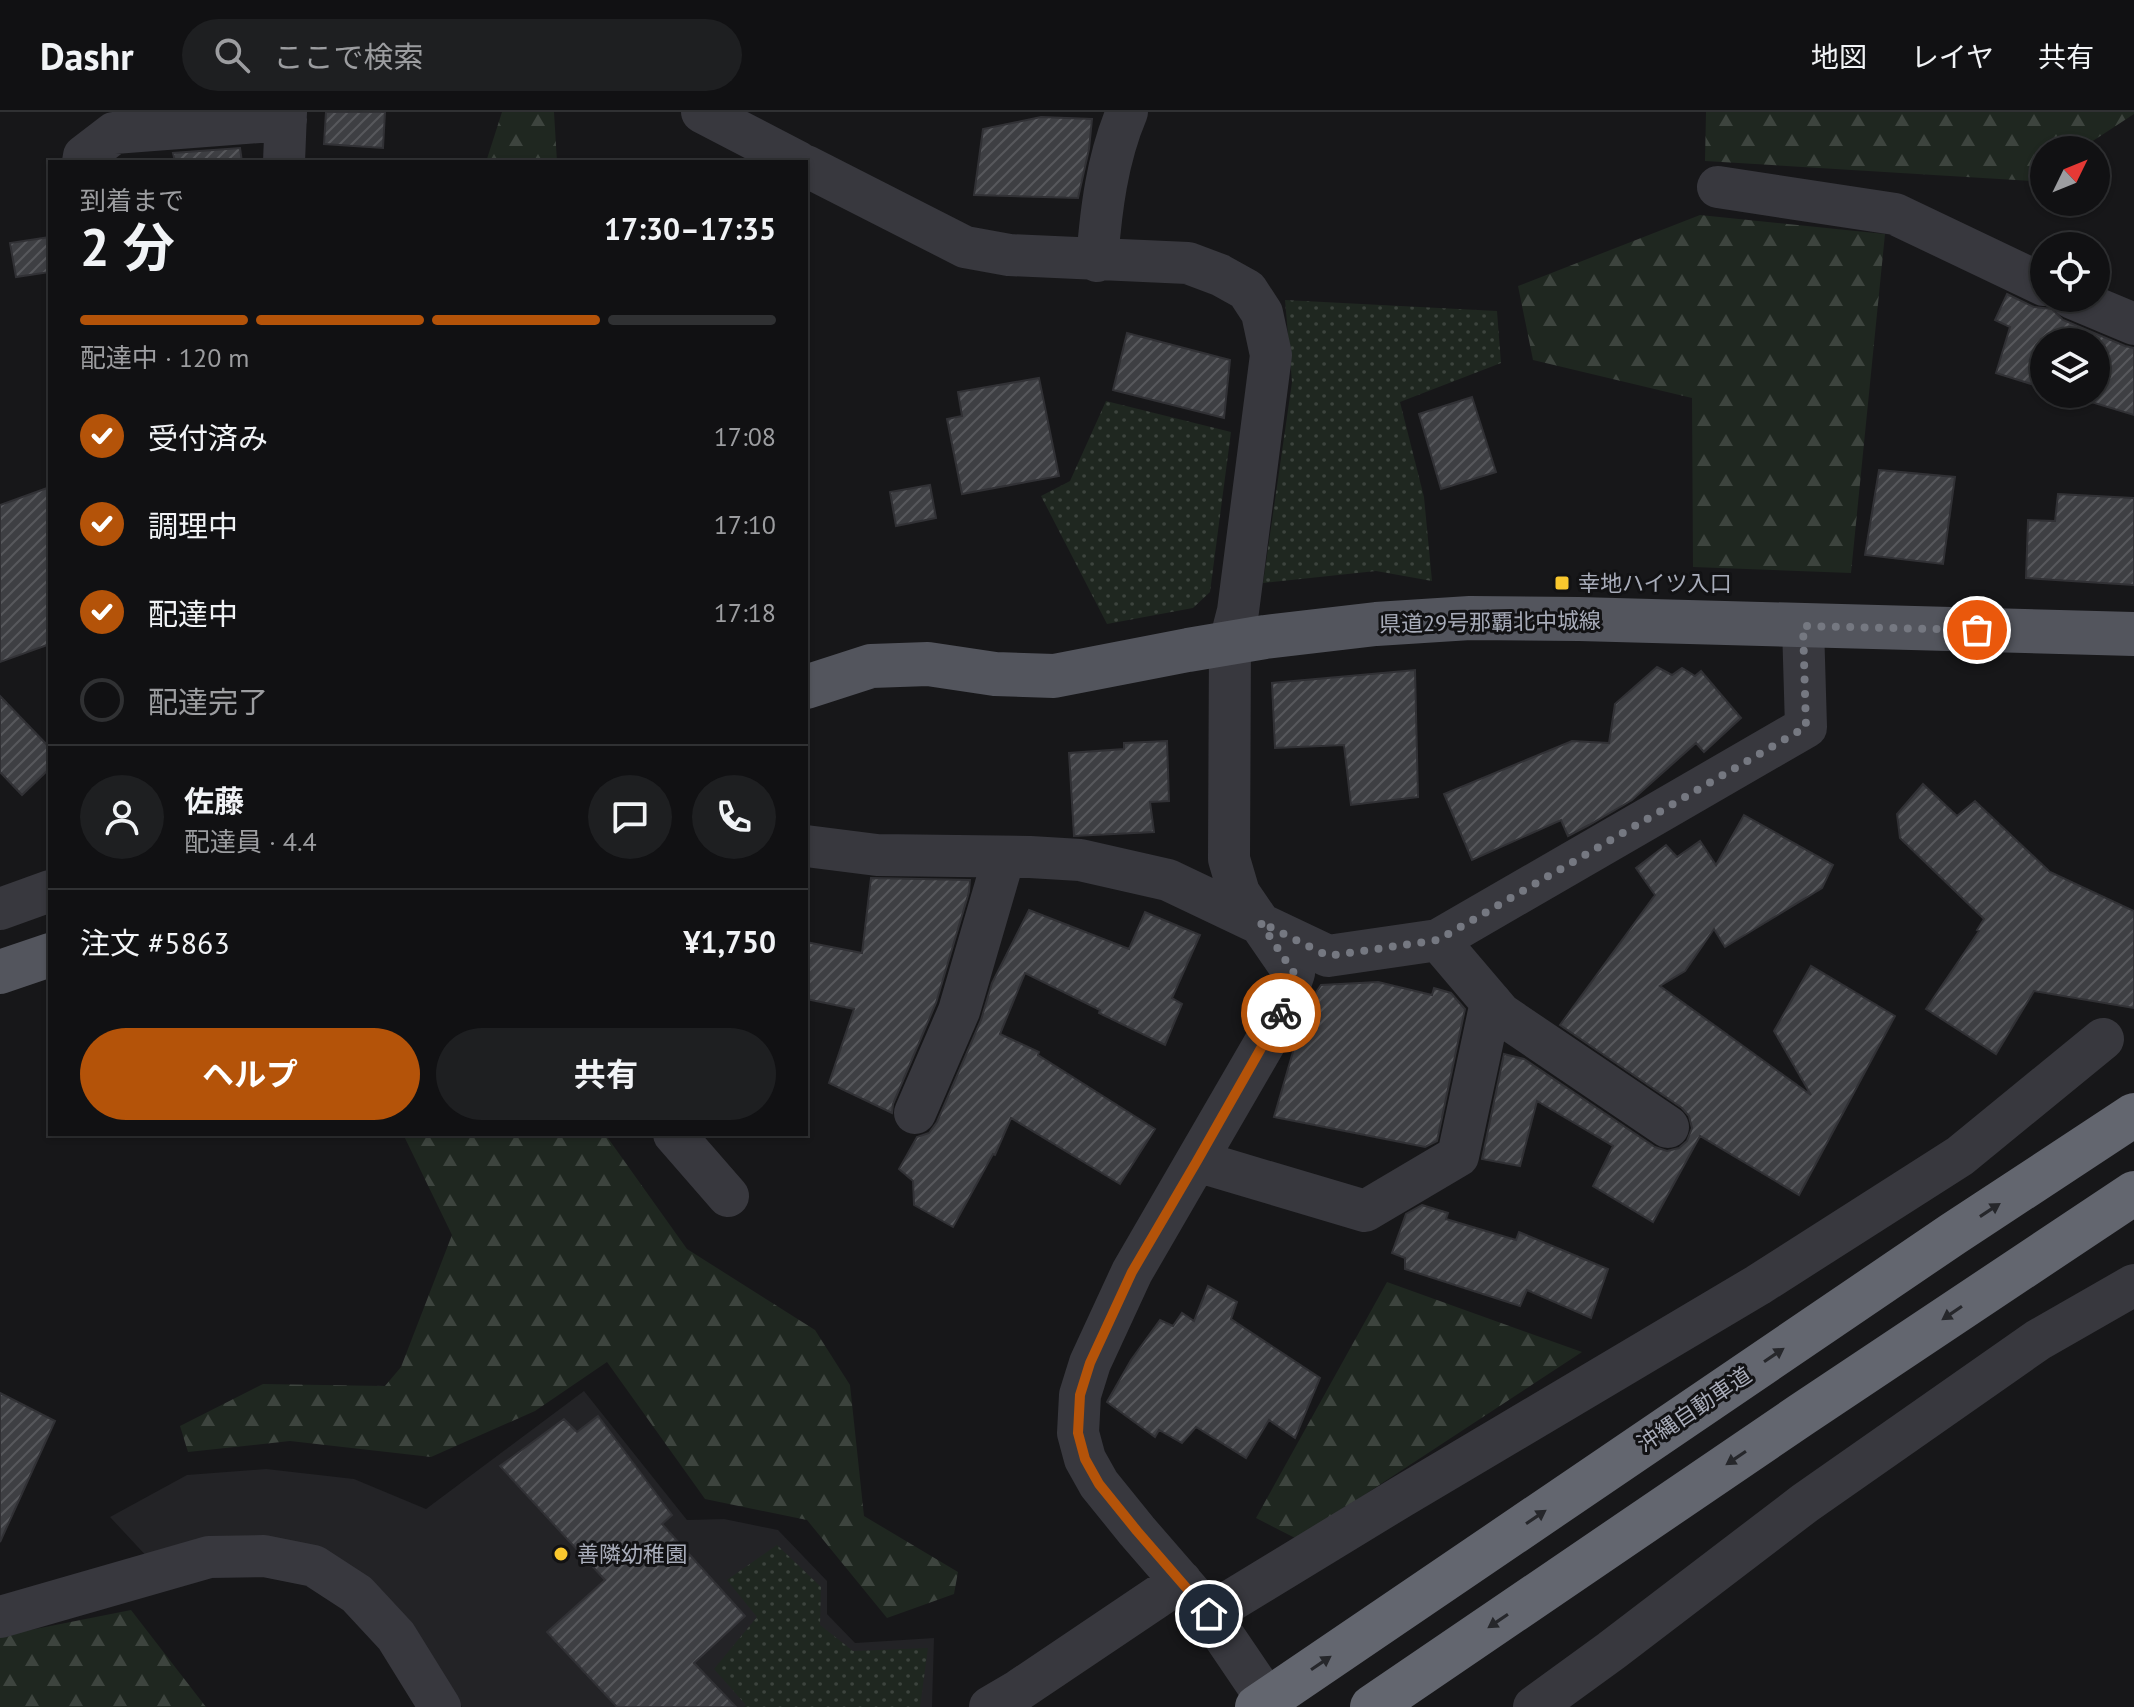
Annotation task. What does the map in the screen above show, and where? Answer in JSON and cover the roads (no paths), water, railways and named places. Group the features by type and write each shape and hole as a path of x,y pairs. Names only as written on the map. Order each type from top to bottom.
{"highway":[{"name":"沖縄自動車道","path":"1257,1707 1941,1242 2134,1115"},
{"path":"1372,1707 1826,1397 2134,1193"}],"main road":[{"name":"県道29号那覇北中城線","path":"808,687 871,666 928,664 995,674 1054,676 1230,642 1376,624 1470,618 2134,634"},
{"path":"1,977 48,956"}],"street":[{"path":"702,112 794,160"},
{"path":"1097,261 1106,179 1127,112"},
{"path":"83,160 84,156 114,133 286,116 284,160"},
{"path":"808,167 965,247 1009,255 1188,263 1220,275 1247,290 1262,313 1271,355 1238,611 1230,642 1229,859 1239,893 1294,973 1278,1020 1132,1272 1090,1363 1080,1395 1078,1433 1085,1459 1099,1484 1215,1623 1272,1707"},
{"path":"1718,187 1895,214 2030,278"},
{"path":"2105,312 2134,324"},
{"path":"808,846 877,855 1080,860 1168,880 1328,956 1438,940 1806,727 1803,626"},
{"path":"915,1113 959,1011 1004,857"},
{"path":"0,909 48,890"},
{"path":"1438,940 1501,1014 1668,1127"},
{"path":"1197,1161 1365,1211 1458,1156 1491,1002"},
{"path":"1215,1623 1401,1497 1758,1285 1960,1156 2103,1039"},
{"path":"676,1136 728,1196"},
{"path":"1534,1707 1805,1503 2038,1340 2134,1285"},
{"path":"0,1617 209,1557 264,1556 314,1566 357,1594 396,1636 440,1707"},
{"path":"990,1707 1181,1581"}],"place":[{"name":"幸地ハイツ入口","path":"1562,583"},
{"name":"善隣幼稚園","path":"561,1554"}]}
